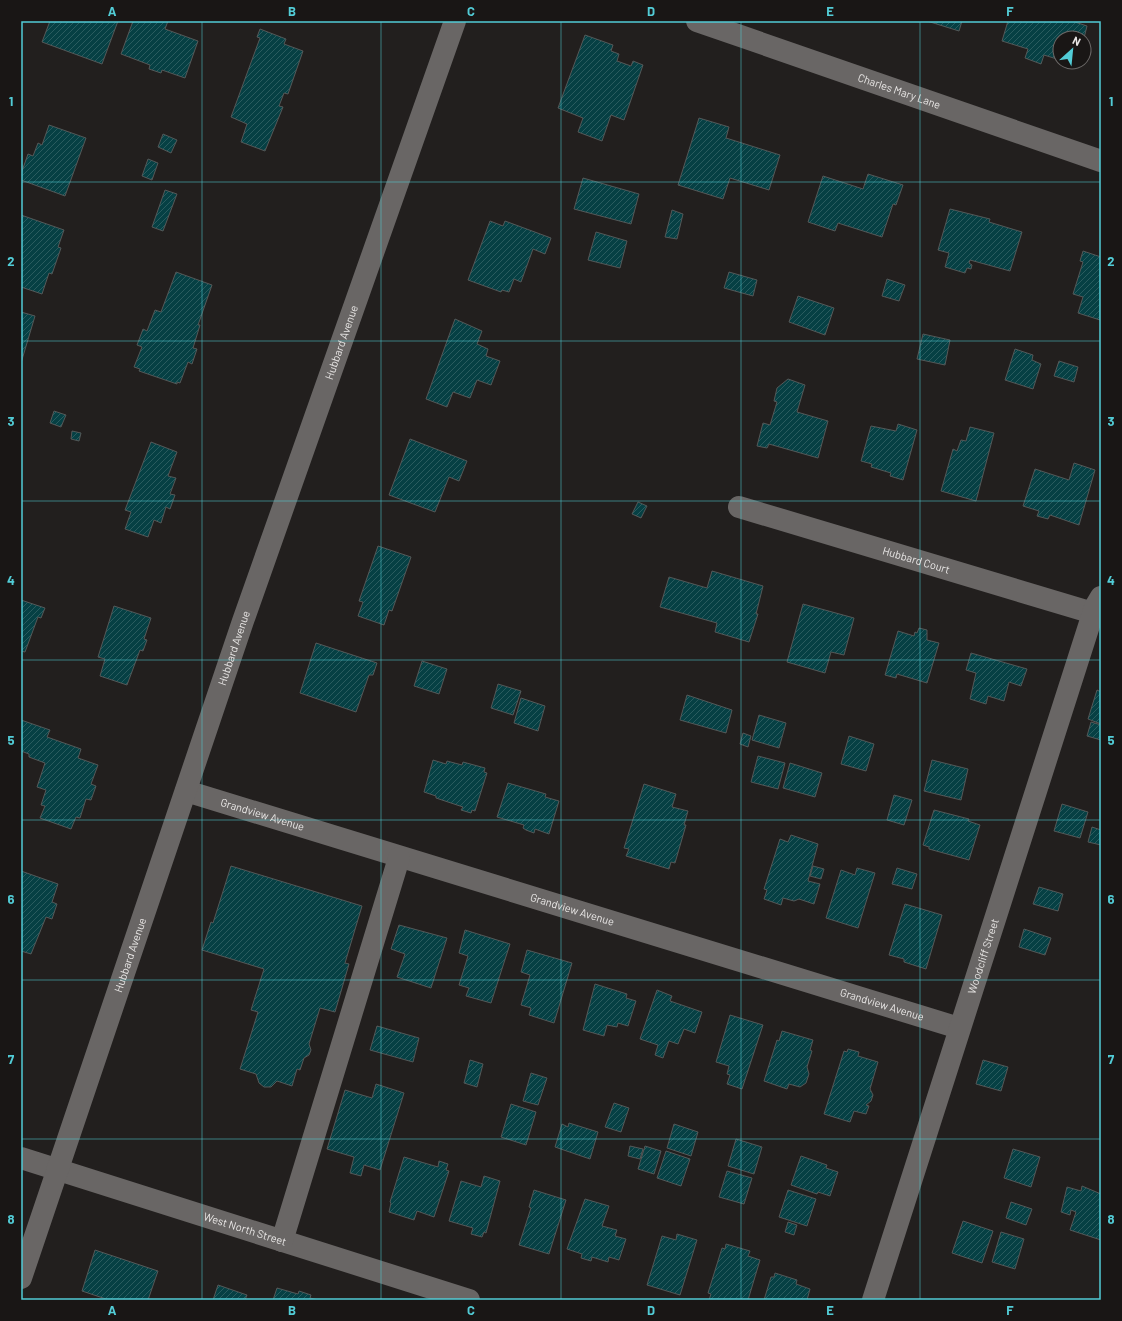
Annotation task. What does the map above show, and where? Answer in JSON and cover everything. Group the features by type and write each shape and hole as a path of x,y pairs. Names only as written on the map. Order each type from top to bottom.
{"street":[{"name":"Hubbard Avenue","path":"21,1278 246,614 454,21"},
{"name":"Charles Mary Lane","path":"697,21 1101,161"},
{"name":"Hubbard Court","path":"739,507 1097,605"},
{"name":"Woodcliff Street","path":"873,1300 959,1028 1097,605"},
{"name":"Grandview Avenue","path":"186,791 399,858 959,1028"},
{"path":"282,1241 399,858"},
{"name":"West North Street","path":"21,1158 57,1171 469,1300"}],"building":[{"path":"50,21 118,21 102,64 42,42"},
{"path":"133,21 168,21 165,29 198,41 185,78 162,70 161,73 149,69 150,65 121,54"},
{"path":"927,21 962,21 959,31"},
{"path":"1008,21 1072,21 1087,26 1086,30 1052,30 1052,58 1044,55 1041,64 1025,58 1028,49 1002,41"},
{"path":"260,29 286,39 284,44 303,51 288,94 284,93 279,106 283,107 265,151 241,142 247,124 231,117 260,38 257,37"},
{"path":"585,35 613,45 611,51 619,54 617,61 631,66 633,61 643,65 624,120 611,115 602,141 578,132 583,118 558,108"},
{"path":"699,118 729,127 726,138 780,155 769,190 730,178 723,199 678,185"},
{"path":"49,125 86,138 65,196 21,180 21,174 28,154 33,156 38,143 42,145"},
{"path":"163,134 177,140 171,153 158,147"},
{"path":"148,159 158,163 152,180 142,176"},
{"path":"868,174 903,185 896,205 893,204 882,237 838,223 835,231 808,222 823,176 863,189"},
{"path":"583,178 639,194 631,224 574,209"},
{"path":"165,190 177,194 163,231 152,227"},
{"path":"950,209 990,219 989,222 1022,232 1010,271 970,260 969,263 972,265 971,269 967,268 965,273 945,267 949,253 938,250"},
{"path":"672,210 683,214 677,239 665,237"},
{"path":"21,215 64,230 58,247 61,248 52,274 49,273 42,294 21,287"},
{"path":"490,221 503,226 505,221 551,238 545,254 533,249 521,282 514,279 509,292 502,290 501,292 468,280"},
{"path":"596,232 627,241 620,268 588,260"},
{"path":"1083,251 1101,257 1100,320 1078,313 1083,297 1073,294 1083,262 1080,261"},
{"path":"176,272 212,285 198,325 200,325 193,348 197,349 192,364 188,362 180,383 177,382 177,384 139,371 140,369 134,367 142,347 137,345 143,329 147,331 155,310 161,312"},
{"path":"729,272 757,280 753,296 724,288"},
{"path":"887,279 905,285 899,301 882,296"},
{"path":"798,296 834,308 825,335 789,322"},
{"path":"21,312 35,316 21,363"},
{"path":"455,319 482,331 477,344 488,349 486,356 500,361 491,385 477,380 470,398 453,392 447,407 426,399"},
{"path":"923,334 950,340 945,365 917,359"},
{"path":"1015,349 1033,355 1032,360 1041,364 1033,389 1005,380"},
{"path":"1059,361 1078,367 1074,382 1054,376"},
{"path":"788,379 805,385 797,412 828,421 818,458 769,444 767,448 757,446 763,423 770,425 777,402 774,401 777,388"},
{"path":"54,411 66,415 61,427 50,423"},
{"path":"898,424 917,430 903,480 890,476 891,473 871,467 872,464 861,461 871,426 896,431"},
{"path":"970,427 994,433 976,501 941,491 953,449 957,451 961,440 966,441"},
{"path":"72,431 81,433 79,441 71,439"},
{"path":"410,439 467,461 459,481 449,477 435,512 389,495"},
{"path":"151,442 177,452 168,476 176,478 170,494 175,495 170,509 166,507 161,523 154,520 148,537 125,529 131,512 125,510"},
{"path":"1074,463 1095,470 1079,525 1050,515 1048,519 1037,516 1039,511 1023,506 1035,469 1069,480"},
{"path":"638,502 647,506 641,518 632,514"},
{"path":"378,546 411,557 392,611 389,610 384,625 358,616 363,602 359,601"},
{"path":"712,571 763,586 756,614 758,614 749,642 715,632 717,623 660,607 669,577 707,588"},
{"path":"21,600 45,608 41,618 38,617 25,652 21,651"},
{"path":"803,604 854,618 844,655 831,652 825,673 787,662"},
{"path":"114,606 151,618 144,639 147,640 143,651 140,650 127,685 100,676 105,659 98,657"},
{"path":"919,628 927,630 927,640 939,643 927,683 897,674 896,678 885,675 898,631 914,636 915,632 917,633"},
{"path":"316,643 377,663 373,675 369,675 356,712 300,693"},
{"path":"971,653 1027,669 1021,686 1009,682 1004,701 988,696 986,704 970,699 976,673 966,670"},
{"path":"422,661 447,669 439,694 414,686"},
{"path":"498,684 521,691 513,715 491,708"},
{"path":"1097,690 1101,692 1101,724 1088,719"},
{"path":"687,695 732,710 726,733 680,720"},
{"path":"521,698 545,706 538,731 514,723"},
{"path":"759,715 786,723 779,748 752,740"},
{"path":"21,720 50,730 47,737 81,749 78,758 98,765 91,784 96,786 91,800 86,799 80,818 76,817 71,829 40,818 45,806 41,805 46,790 37,787 45,763 29,757 29,754 21,751"},
{"path":"1091,722 1101,725 1101,740 1087,736"},
{"path":"743,733 751,736 748,747 740,744"},
{"path":"849,736 874,744 866,771 841,764"},
{"path":"758,756 785,763 778,789 751,782"},
{"path":"433,760 446,764 447,761 462,765 463,762 485,768 484,772 487,773 475,811 472,810 471,813 461,810 463,807 436,798 436,796 424,792"},
{"path":"932,760 968,769 961,800 924,791"},
{"path":"790,763 822,773 815,797 783,788"},
{"path":"508,783 546,794 545,797 559,801 549,834 535,829 534,833 523,828 524,825 497,817"},
{"path":"644,784 676,794 672,807 688,811 684,825 686,825 675,863 671,862 669,869 626,856 629,849 624,848"},
{"path":"894,795 912,800 904,825 887,820"},
{"path":"1062,804 1088,812 1080,838 1054,831"},
{"path":"934,810 969,819 968,821 980,825 969,860 929,849 929,847 923,845"},
{"path":"1092,827 1101,830 1101,845 1088,842"},
{"path":"791,835 818,844 808,881 820,884 814,904 799,899 794,901 783,898 781,905 764,899 767,890 764,889 780,839 788,842"},
{"path":"231,866 362,906 345,963 349,964 335,1012 320,1008 309,1044 311,1050 309,1055 304,1058 300,1070 297,1069 292,1086 277,1081 271,1087 264,1087 259,1083 256,1074 240,1069 258,1012 251,1010 264,969 202,950 211,922 213,923"},
{"path":"813,866 824,869 821,879 810,876"},
{"path":"857,868 875,873 858,928 826,918 841,870 855,875"},
{"path":"897,868 917,874 912,889 892,884"},
{"path":"21,871 58,884 52,902 57,904 52,919 46,917 31,954 21,951"},
{"path":"1039,887 1063,894 1058,911 1033,904"},
{"path":"905,904 942,915 926,969 904,962 904,959 889,955"},
{"path":"399,925 447,938 431,988 397,977 405,954 391,949"},
{"path":"1024,929 1051,938 1045,955 1019,947"},
{"path":"465,930 510,944 491,1003 466,996 469,988 459,985 468,956 459,953"},
{"path":"527,950 572,963 554,1023 529,1015 531,1008 521,1005 530,975 521,972"},
{"path":"595,984 627,994 626,998 636,1001 628,1026 618,1023 617,1027 607,1025 604,1036 583,1030"},
{"path":"657,990 672,996 670,1001 702,1012 695,1033 684,1029 678,1044 669,1041 663,1058 655,1055 658,1045 640,1039"},
{"path":"730,1015 763,1025 742,1089 727,1084 730,1075 727,1074 729,1066 716,1062"},
{"path":"377,1026 419,1038 413,1062 370,1050"},
{"path":"782,1031 813,1040 810,1050 812,1051 807,1067 809,1074 806,1083 800,1087 789,1084 787,1089 764,1081 777,1040 779,1041"},
{"path":"848,1049 859,1052 858,1056 878,1062 870,1089 873,1095 871,1101 866,1105 869,1106 866,1114 854,1111 850,1122 824,1114 844,1051 847,1052"},
{"path":"470,1060 483,1064 477,1087 464,1083"},
{"path":"983,1060 1008,1067 1001,1091 976,1084"},
{"path":"531,1073 547,1078 538,1105 523,1101"},
{"path":"376,1084 404,1093 380,1170 364,1165 361,1176 350,1173 354,1157 327,1149 345,1090 372,1098"},
{"path":"614,1103 629,1108 621,1132 605,1127"},
{"path":"511,1104 536,1112 526,1145 501,1137"},
{"path":"569,1123 598,1132 590,1159 555,1147 562,1124 568,1127"},
{"path":"674,1124 698,1132 691,1156 667,1148"},
{"path":"736,1139 762,1147 754,1174 728,1166"},
{"path":"630,1146 643,1149 640,1159 628,1156"},
{"path":"645,1146 661,1151 654,1174 638,1169"},
{"path":"1013,1149 1040,1157 1031,1187 1004,1178"},
{"path":"666,1151 690,1159 681,1186 657,1178"},
{"path":"801,1156 827,1165 826,1168 838,1172 830,1196 818,1192 817,1194 791,1185"},
{"path":"404,1157 438,1167 439,1161 448,1164 446,1170 449,1171 434,1217 417,1211 414,1220 389,1212 390,1202"},
{"path":"727,1171 752,1178 744,1204 719,1197"},
{"path":"484,1176 500,1181 486,1233 484,1232 482,1237 471,1234 473,1228 449,1221 461,1181 481,1187"},
{"path":"1082,1186 1101,1194 1101,1240 1070,1230 1076,1212 1071,1210 1070,1215 1061,1212 1067,1187 1081,1191"},
{"path":"534,1190 566,1200 549,1254 519,1245 531,1208 529,1207"},
{"path":"788,1190 816,1199 807,1226 779,1217"},
{"path":"585,1199 609,1206 602,1226 617,1230 615,1236 626,1239 619,1260 609,1257 608,1262 592,1257 591,1261 581,1258 582,1254 567,1249"},
{"path":"1011,1202 1032,1209 1026,1225 1006,1218"},
{"path":"963,1221 993,1231 982,1263 952,1253"},
{"path":"788,1222 797,1225 794,1235 785,1232"},
{"path":"1001,1232 1024,1239 1015,1269 992,1262"},
{"path":"677,1234 697,1240 680,1295 647,1285 662,1236 676,1240"},
{"path":"726,1244 750,1251 748,1256 760,1260 748,1300 709,1300 711,1294 708,1293 722,1248 725,1249"},
{"path":"95,1250 158,1271 148,1300 109,1300 82,1291"},
{"path":"775,1273 797,1280 796,1284 810,1289 807,1300 764,1300 771,1277 774,1277"},
{"path":"218,1285 247,1295 245,1300 213,1300"},
{"path":"277,1288 298,1294 299,1291 311,1295 310,1298 318,1300 273,1300"}]}
